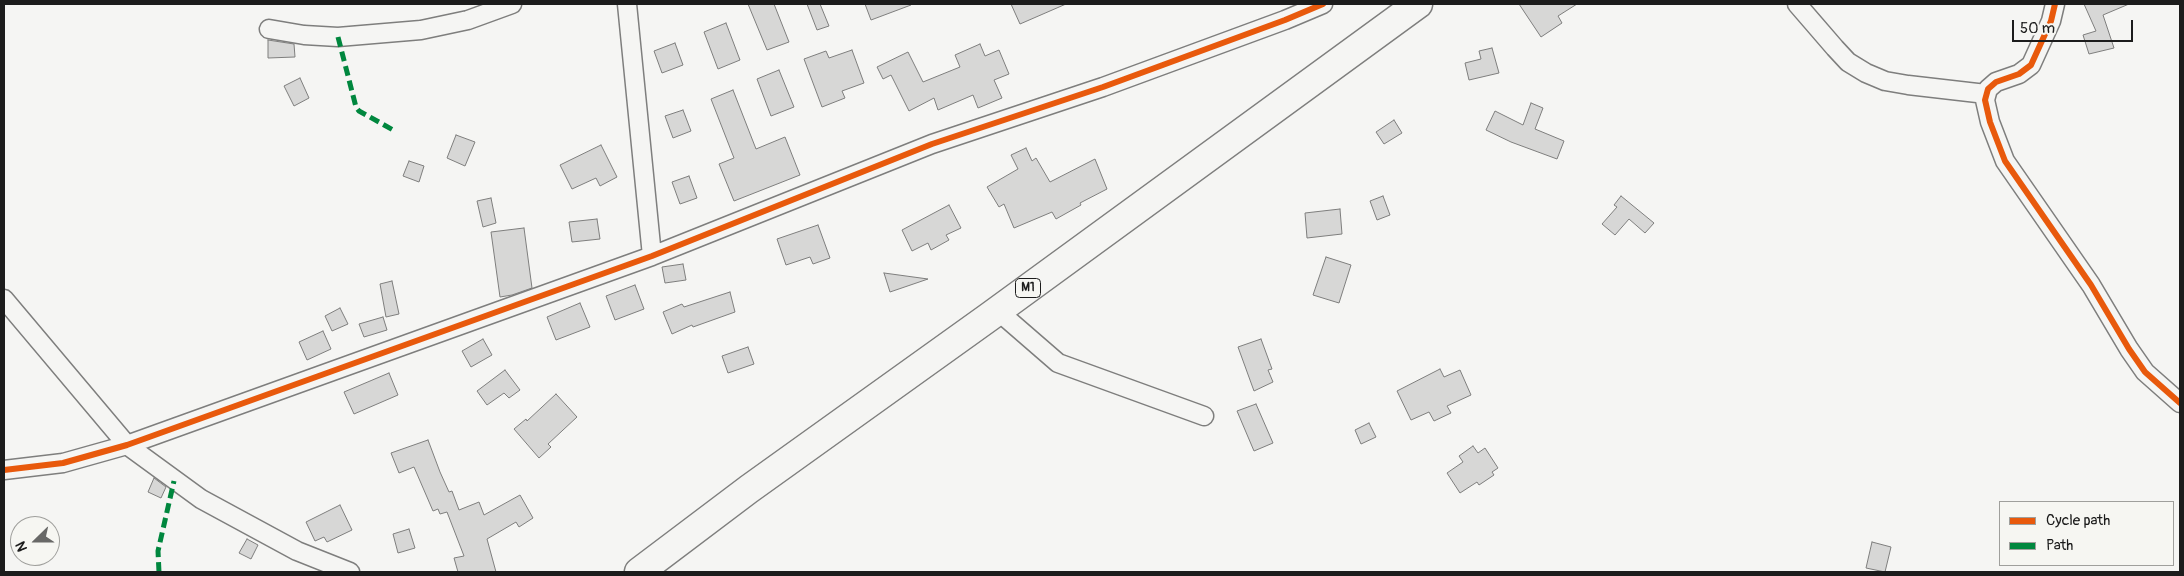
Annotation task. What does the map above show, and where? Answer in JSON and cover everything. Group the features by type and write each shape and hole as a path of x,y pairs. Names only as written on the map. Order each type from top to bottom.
{"highway":[{"name":"M1","path":"639,572 748,489 998,311 1418,4"}],"street":[{"path":"269,29 304,35 338,37 421,30 468,20 512,4"},
{"path":"627,4 652,256"},
{"path":"4,470 63,463 127,445 652,256 932,144 1103,88 1324,4"},
{"path":"1797,4 1842,55 1866,73 1885,81 1986,94"},
{"path":"2055,4 2051,21 2031,64 2019,74 1996,82 1986,94 1986,106 1990,122 2005,161 2091,285 2140,364 2151,377 2180,403"},
{"path":"4,299 127,445 201,498 297,551 350,572"},
{"path":"998,311 1058,363 1204,416"}],"building":[{"path":"748,4 774,4 789,42 767,50"},
{"path":"807,4 820,4 829,26 817,30"},
{"path":"865,4 910,4 911,5 871,20"},
{"path":"1011,4 1066,4 1020,24"},
{"path":"1519,4 1577,4 1558,16 1562,23 1541,37"},
{"path":"2084,4 2129,4 2103,15 2114,48 2089,54 2083,35 2096,31"},
{"path":"726,23 740,60 718,69 704,32"},
{"path":"268,40 294,44 295,57 268,58"},
{"path":"675,43 683,65 662,73 654,51"},
{"path":"980,44 985,56 999,50 1009,74 994,80 1002,98 978,108 973,95 938,110 934,98 909,111 891,75 883,79 877,67 908,52 923,82 960,67 955,55"},
{"path":"1492,48 1499,73 1469,80 1465,63 1481,59 1479,51"},
{"path":"852,50 864,83 842,91 845,98 822,107 804,59 826,51 829,58"},
{"path":"779,70 794,107 771,116 757,79"},
{"path":"300,78 309,98 294,106 284,86"},
{"path":"733,90 756,149 785,137 800,175 734,201 719,164 734,158 711,99"},
{"path":"1531,103 1543,108 1535,129 1564,141 1557,159 1511,142 1486,130 1495,111 1523,125"},
{"path":"683,110 691,131 673,138 665,116"},
{"path":"1394,120 1402,133 1384,144 1376,132"},
{"path":"456,135 475,142 465,166 447,158"},
{"path":"601,145 617,177 600,186 596,178 572,189 560,165"},
{"path":"1026,148 1032,161 1036,158 1050,182 1095,159 1107,189 1080,203 1081,205 1056,219 1052,212 1014,228 1004,204 999,207 987,187 1018,169 1011,155"},
{"path":"409,161 424,166 419,182 403,176"},
{"path":"689,176 697,198 680,204 672,182"},
{"path":"1383,196 1390,215 1377,220 1370,201"},
{"path":"1621,196 1654,223 1645,233 1629,219 1615,235 1602,224 1617,207 1614,205"},
{"path":"491,198 496,223 483,227 477,201"},
{"path":"949,205 961,228 946,235 949,240 931,250 928,243 912,251 902,230"},
{"path":"1340,209 1342,234 1307,238 1305,213"},
{"path":"597,219 600,239 572,242 569,222"},
{"path":"818,225 830,258 813,264 810,257 786,265 777,239"},
{"path":"524,228 532,288 500,297 491,232"},
{"path":"1326,257 1351,265 1339,303 1313,295"},
{"path":"683,264 686,280 665,283 662,267"},
{"path":"884,273 928,279 890,292"},
{"path":"392,281 399,314 386,317 380,284"},
{"path":"635,285 644,309 615,320 606,296"},
{"path":"730,292 735,312 693,327 692,325 672,334 663,312 682,304 684,307"},
{"path":"580,303 590,327 556,340 547,317"},
{"path":"340,308 348,324 332,331 325,316"},
{"path":"383,317 387,330 364,337 359,324"},
{"path":"323,331 331,349 307,360 299,342"},
{"path":"483,339 492,355 471,367 462,351"},
{"path":"1261,339 1272,369 1268,370 1273,382 1254,391 1238,347"},
{"path":"748,347 754,364 728,373 722,356"},
{"path":"1440,369 1444,377 1460,370 1471,395 1447,406 1451,413 1434,421 1429,412 1411,420 1397,391"},
{"path":"505,370 520,390 509,398 504,393 487,405 477,391"},
{"path":"389,373 398,395 354,414 344,392"},
{"path":"556,394 577,417 548,444 551,447 539,458 514,429 526,419 527,421"},
{"path":"1256,404 1273,443 1254,451 1237,411"},
{"path":"1369,423 1376,437 1361,444 1355,430"},
{"path":"428,440 440,472 449,492 452,491 459,510 479,502 484,515 520,495 533,518 519,527 516,522 487,539 496,572 458,572 454,558 464,556 447,512 440,514 438,509 433,511 414,467 399,473 391,453"},
{"path":"1473,446 1478,453 1485,448 1498,468 1492,472 1494,475 1479,485 1477,482 1460,493 1447,473 1463,462 1459,456"},
{"path":"154,478 166,487 161,498 148,492"},
{"path":"340,505 352,530 327,542 324,537 315,541 306,522"},
{"path":"409,529 415,548 398,553 393,534"},
{"path":"247,539 258,545 251,559 239,553"},
{"path":"1872,542 1891,547 1885,572 1866,568"}],"marked path":[{"path":"338,37 356,107 359,111 395,131"},
{"path":"159,572 158,551 174,481"}],"cycle path":[{"path":"4,470 63,463 127,445 652,256 932,144 1103,87 1285,20 1323,4"},
{"path":"2055,4 2051,21 2031,65 2019,74 1996,82 1988,89 1985,100 1990,122 2005,161 2091,285 2129,349 2145,372 2180,403"}]}
